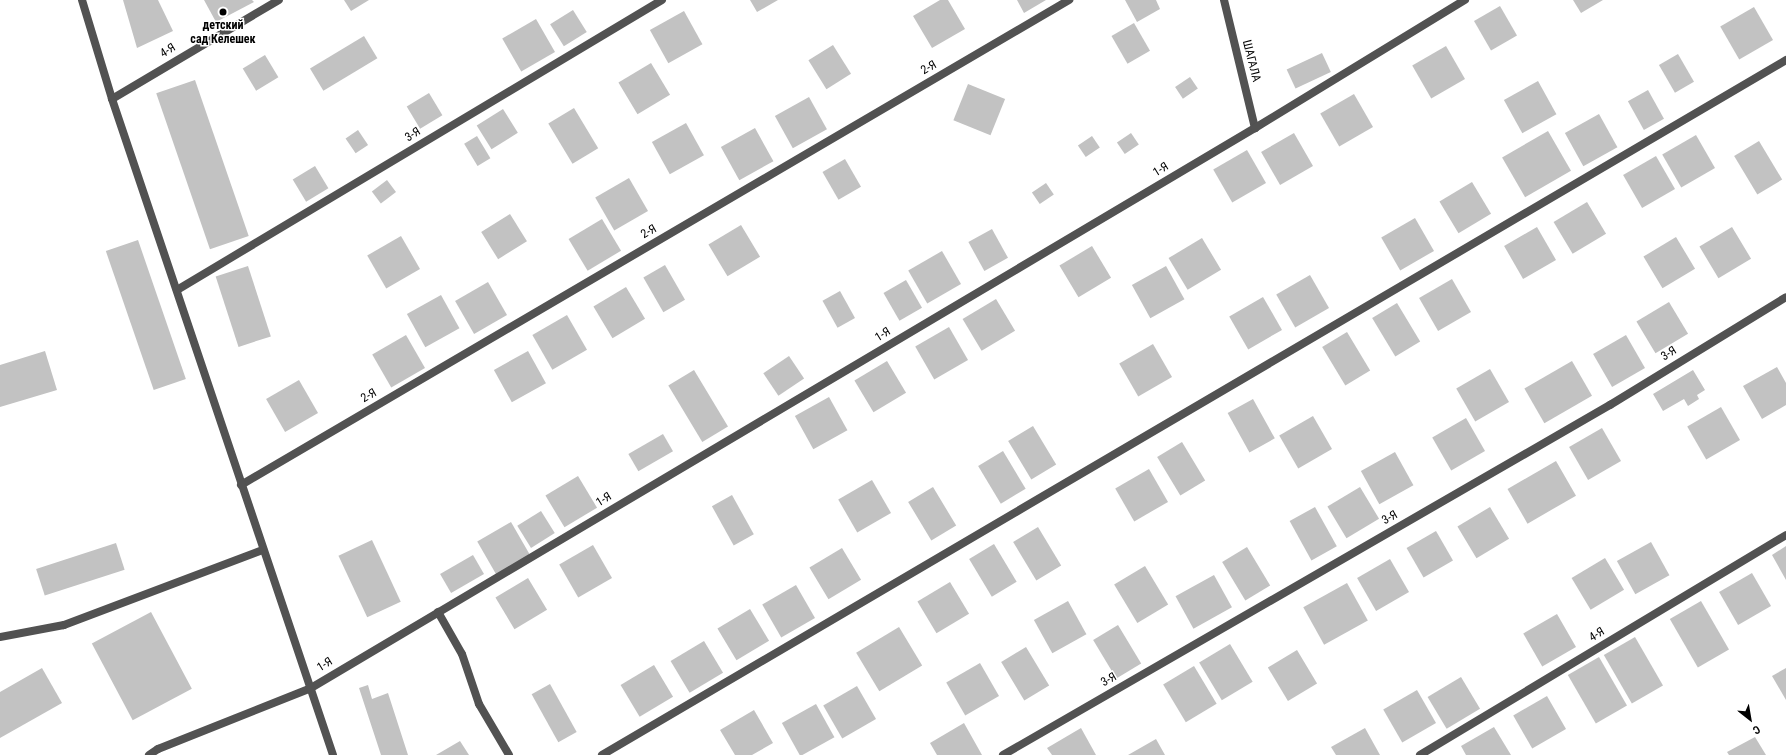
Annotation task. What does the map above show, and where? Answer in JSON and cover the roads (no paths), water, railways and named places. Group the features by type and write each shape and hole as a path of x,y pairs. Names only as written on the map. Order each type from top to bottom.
{"street":[{"path":"82,0 112,99 333,755"},
{"name":"4-Я","path":"112,99 279,0"},
{"name":"3-Я","path":"177,290 662,0"},
{"name":"2-Я","path":"241,485 1069,0"},
{"name":"ШАГАЛА","path":"1224,0 1255,128"},
{"name":"1-Я","path":"148,755 158,749 311,688 1255,128 1465,0"},
{"path":"602,755 1786,60"},
{"name":"3-Я","path":"1003,755 1610,405 1786,297"},
{"name":"4-Я","path":"1420,755 1786,535"},
{"path":"0,638 64,625 263,550"},
{"path":"438,612 462,654 479,704 509,755"}],"place":[{"name":"детский сад Келешек","path":"223,12"}]}
